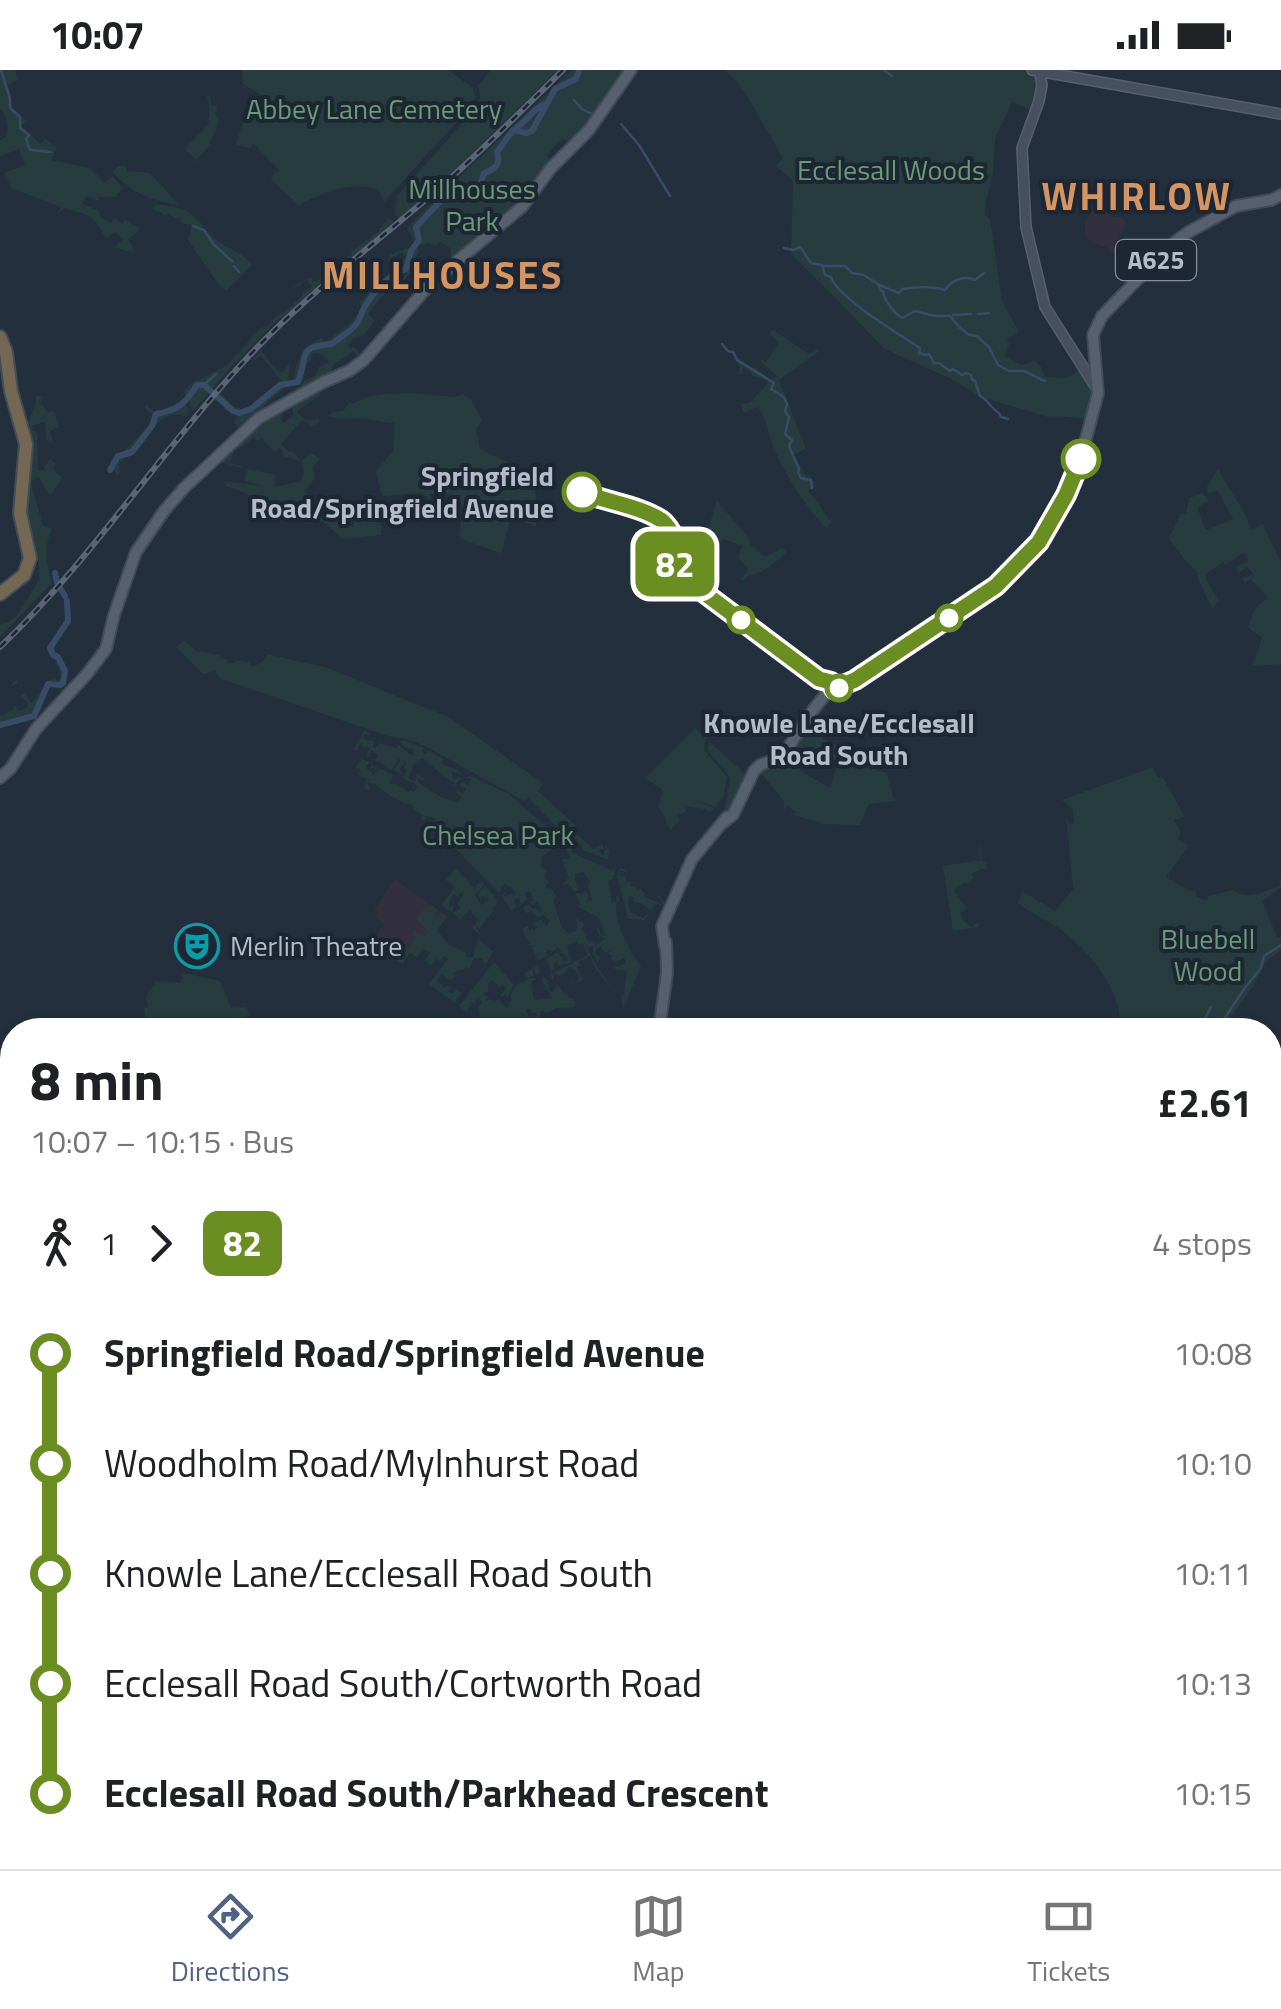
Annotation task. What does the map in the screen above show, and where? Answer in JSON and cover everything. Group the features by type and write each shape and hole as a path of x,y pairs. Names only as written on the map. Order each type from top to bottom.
{"highway":[{"path":"0,337 8,358 6,385 27,449 20,513 30,561 20,580 0,594"}],"main road":[{"path":"0,778 38,726 106,649 136,552 194,477 267,415 360,364 440,281 517,212 551,168 593,124 633,70"},
{"path":"1096,386 1045,307 1026,227 1022,148 1041,90 1036,71 1281,114"},
{"name":"A625","path":"661,1018 667,973 664,921 694,856 734,811 754,771 784,755 826,694 848,684 990,592 1030,552 1061,506 1082,456 1096,386 1092,341 1096,323 1170,246 1206,221 1236,206 1281,195"}],"shaded area":[{"path":"1093,209 1123,217 1126,226 1119,235 1122,247 1113,254 1090,242 1085,234 1085,221"},
{"path":"395,879 447,917 427,943 420,938 402,964 371,943 385,924 374,910"}],"green space":[{"path":"0,70 15,70 17,80 8,85 11,106 26,121 22,126 40,144 45,139 57,148 51,160 90,168 105,183 113,176 123,188 115,197 100,197 98,201 86,196 82,204 98,210 101,218 111,223 115,218 122,224 125,220 138,225 138,232 128,239 134,253 114,247 123,239 116,232 106,237 86,215 65,208 57,214 61,207 11,188 4,173 25,165 19,149 0,156 0,140 6,137 8,126 0,109"},
{"name":"Abbey Lane Cemetery","path":"242,70 448,70 473,88 475,98 384,202 379,190 360,186 327,192 299,206 271,179 274,172 280,171 254,144 250,148 236,145 250,107 255,109 269,100 243,84"},
{"path":"491,70 558,70 399,220 395,213 397,196 476,108 480,98 477,87"},
{"name":"Millhouses Park","path":"572,70 628,70 570,146 564,139 557,143 547,157 552,163 525,201 449,265 450,248 440,242 420,242 419,226 441,199 415,226 415,241 407,230 411,223"},
{"name":"Ecclesall Woods","path":"726,70 1026,70 1039,80 1032,111 1012,102 995,139 986,201 985,215 990,219 1002,301 1019,332 1007,338 1009,345 1004,356 1021,365 1035,361 1045,377 1066,378 1079,371 1047,316 1093,392 1087,419 1048,417 981,397 885,349 791,254 793,181 776,166 783,158 744,91"},
{"path":"207,96 211,106 218,106 215,113 219,121 209,146 191,166 196,159 186,147 208,125"},
{"path":"127,166 127,171 150,173 179,205 135,191 112,172"},
{"path":"155,204 185,209 205,227 198,227 252,265 226,291 188,240 192,225 153,209"},
{"path":"388,218 394,222 278,319 193,411 184,390 226,366 261,328 284,313 312,285 307,280 292,287 311,277 314,283 326,274 325,270 352,255 351,251 378,232"},
{"path":"413,246 420,251 412,261 410,273 391,295 407,273 401,273 368,314 375,321 364,335 347,345 354,347 363,359 359,360 354,351 334,364 328,378 282,401 329,362 319,354 311,355 311,361 294,381 305,350 321,338 326,342 348,326 361,310 360,302 406,257 402,252 392,258 393,266 388,260 390,255"},
{"path":"773,330 809,354 818,352 779,380 806,449 793,455 815,486 808,491 832,522 827,528 789,477 758,407 744,413 740,404 750,403 768,383 743,367 742,375 739,374 740,366 735,360 738,357 771,380 777,376 760,361 766,362 779,342 769,334"},
{"path":"261,351 279,373 290,361 288,379 241,431 234,422 238,416 224,409 227,403 216,398 220,392 233,406 242,409 257,402 281,380 261,356 249,363"},
{"path":"317,389 321,394 297,411 306,419 320,421 314,427 302,420 281,444 301,461 311,453 320,459 313,467 315,478 305,491 314,502 354,527 354,520 377,520 382,526 381,535 341,539 313,516 258,499 226,486 223,481 264,486 245,481 247,469 276,475 274,487 301,481 302,462 283,456 279,448 274,452 262,438 257,441 254,437 239,449 234,448 230,463 243,468 216,461 282,412 284,423 293,416 293,405"},
{"path":"407,393 455,397 463,394 472,401 482,421 476,429 480,449 519,468 532,482 536,526 511,517 499,553 459,538 460,495 429,494 431,499 421,493 382,496 376,471 393,451 394,423 328,416 343,411 350,402"},
{"path":"36,395 43,397 41,404 48,413 54,411 59,427 50,431 53,443 46,439 46,421 32,426 37,431 38,470 42,471 50,459 62,478 50,496 39,478 31,483 43,526 52,529 47,563 52,583 0,637 0,625 17,615 39,580 39,562 25,518 24,495 32,455 26,425"},
{"path":"183,400 189,410 186,417 163,419 138,450 119,464 121,473 116,475 111,461 153,421 154,416 144,408 147,405 155,413"},
{"path":"1218,469 1251,530 1262,524 1281,562 1281,664 1252,666 1262,638 1248,627 1255,609 1268,597 1250,579 1245,583 1242,579 1253,574 1247,567 1239,573 1236,567 1249,561 1244,553 1206,574 1219,601 1212,609 1199,574 1169,538 1181,514 1186,513 1189,498 1203,493 1209,501 1197,507 1206,530 1233,519 1218,491 1209,493 1206,489"},
{"path":"717,501 750,539 749,543 765,557 782,548 786,552 744,581 741,580 748,569 738,558 742,546 723,539 717,547 699,553 711,543 713,535 707,532"},
{"path":"184,640 196,651 220,655 227,663 249,662 253,667 267,654 328,668 448,717 543,783 538,791 575,825 572,830 593,849 602,844 604,849 598,851 603,855 606,849 604,842 609,851 608,859 627,867 583,850 577,839 559,828 528,798 524,801 425,746 219,678 215,671 203,674 176,647"},
{"path":"52,643 67,673 63,687 50,686 40,711 33,717 0,729 0,714 13,709 14,704 19,711 28,707 19,683 11,685 17,679 31,703 50,680 63,678 49,648"},
{"path":"804,727 843,747 840,759 887,773 897,801 869,804 860,825 824,824 784,812 796,812 787,805 784,810 784,801 759,771 761,767 787,759 830,788 839,760 793,747"},
{"path":"695,728 706,737 704,750 727,777 723,800 717,807 696,801 714,808 710,812 686,807 677,816 680,821 670,830 659,806 663,790 645,778"},
{"name":"Chelsea Park","path":"364,731 370,735 364,734 364,739 375,742 375,748 379,743 397,748 398,745 413,756 414,749 403,746 403,740 424,748 424,754 429,751 444,759 441,763 459,771 462,774 452,772 452,778 461,778 448,787 454,782 422,758 415,759 409,779 414,781 419,775 424,779 418,778 417,782 441,797 458,803 462,797 456,789 463,794 466,788 459,786 462,782 468,785 471,779 465,778 471,776 509,794 558,837 560,843 554,842 556,847 540,858 549,883 547,889 551,888 557,897 553,899 562,929 568,934 576,931 576,918 585,924 582,928 589,943 593,941 595,946 605,939 596,939 598,927 605,936 599,918 578,907 576,894 582,895 584,891 588,901 592,900 587,884 590,882 583,872 575,874 579,890 574,892 568,883 564,885 569,878 562,859 570,855 564,848 569,846 571,852 611,870 616,866 612,877 615,878 608,881 612,902 617,902 618,896 617,917 641,966 623,1009 621,998 627,970 613,968 626,963 624,958 616,962 608,954 611,950 605,953 601,948 603,944 594,952 600,958 597,962 593,953 593,946 587,948 617,994 596,969 590,956 577,967 583,980 577,982 579,977 570,967 561,976 554,973 550,978 549,975 588,955 583,943 576,941 567,946 571,962 557,968 556,960 551,971 546,958 557,953 564,962 568,961 558,947 553,952 547,949 546,954 550,955 538,960 531,947 537,946 530,945 522,929 528,926 534,931 534,923 541,920 546,926 550,921 545,919 546,915 538,918 532,911 526,913 523,907 528,905 542,911 537,901 534,905 530,902 531,892 524,893 527,899 521,905 519,898 514,899 516,907 511,910 501,895 509,890 503,897 516,896 511,885 503,882 499,893 455,848 428,829 433,827 442,832 444,828 435,819 427,816 424,821 413,806 375,783 367,781 370,791 364,787 367,779 358,775 360,769 355,768 362,759 371,763 366,768 372,772 378,767 374,775 379,768 393,775 389,784 398,784 401,779 398,785 409,792 418,786 403,778 406,763 400,769 403,775 394,770 399,758 392,770 373,759 379,756 371,750 367,756 369,748 362,746 362,742 358,751 354,749"},
{"path":"710,742 745,774 730,811 723,816 730,779 709,752"},
{"name":"Bluebell Wood","path":"1153,767 1185,817 1174,820 1181,831 1178,839 1189,846 1166,877 1197,892 1195,896 1206,901 1209,896 1233,890 1244,895 1262,893 1280,885 1281,878 1281,888 1262,901 1277,937 1281,937 1281,950 1266,962 1230,1018 1120,1018 1110,987 1093,960 1060,929 1018,903 1022,891 1055,911 1073,889 1066,817 1068,823 1074,822 1073,809 1062,800"},
{"path":"979,847 987,869 971,874 974,878 954,891 967,908 960,913 964,921 971,927 979,923 979,927 953,931 943,866 980,860"},
{"path":"620,868 626,870 618,875 632,882 630,886 636,886 637,891 640,889 644,896 661,904 663,900 658,895 664,900 665,904 664,912 664,905 657,904 650,910 629,895 631,912 650,917 644,920 628,919 617,874"},
{"path":"456,869 474,888 482,881 484,884 475,895 481,905 489,899 483,896 482,902 478,896 485,885 498,902 480,928 476,927 481,935 472,928 479,919 471,909 460,919 453,913 461,908 457,904 462,892 459,898 454,894 450,899 449,909 454,907 451,912 441,905 455,887 446,880"},
{"path":"426,906 437,910 432,916 435,919 443,920 440,912 447,917 437,930 448,944 469,958 473,957 478,939 494,952 484,966 482,959 474,958 469,969 458,970 450,980 442,974 437,981 442,985 445,982 442,989 447,985 452,994 456,989 462,993 454,1002 429,984 448,959 444,956 431,965 425,960 430,953 423,949 417,957 410,953 402,964 375,945 402,957 416,937 412,932 424,937 429,932 416,919"},
{"path":"494,962 514,985 508,996 502,997 507,987 499,987 493,980 482,994 488,997 486,1001 497,999 507,1008 517,984 528,980 524,973 537,966 541,973 536,975 534,970 529,978 535,978 531,982 534,1000 552,998 541,979 544,977 550,991 558,985 576,1004 545,1014 541,1011 539,1018 526,1009 529,1018 479,1018 477,1009 481,1011 477,1007 483,1003 478,998 475,1004 469,1001 472,1004 466,1012 459,1006"},
{"path":"183,973 220,981 231,1008 246,1007 250,1016 145,1018 146,997 156,981 181,983"}],"waterway":[{"path":"1,70 10,108 20,117 20,128 29,135 26,139 30,150 50,152"},
{"path":"110,470 118,456 132,452 152,426 156,414 180,405 197,385 204,385 239,413 251,409 280,385 298,382 308,350 332,344 349,331 377,290 406,269 419,240 416,227 450,191 477,193 484,173 496,166 497,152 513,130 532,131 555,89 576,79 579,70"},
{"path":"884,70 892,76"},
{"path":"574,100 594,115"},
{"path":"517,130 547,104"},
{"path":"621,124 639,145 670,196"},
{"path":"193,226 204,230 232,261"},
{"path":"784,248 800,247 811,263 822,265 825,275 844,295 920,348 919,353 929,354 934,363 950,371 971,375 980,396 1008,419"},
{"path":"234,266 239,272"},
{"path":"825,266 845,266 879,285 902,318 915,311 950,316 969,335 977,336 989,347 998,365 1045,381"},
{"path":"879,285 899,293 912,288 945,290 958,279 975,280 984,273"},
{"path":"978,314 989,313"},
{"path":"953,315 971,314"},
{"path":"722,344 737,360 774,383 771,389 784,397 789,417 785,434 792,440 789,446 798,472 801,478 811,480 812,488"},
{"path":"204,385 216,374"},
{"path":"55,573 65,596"},
{"path":"0,725 34,716 48,684 63,683 65,671 50,648 68,621 67,601"},
{"path":"1225,1018 1261,968 1264,956 1281,945"},
{"path":"1205,1018 1211,1007"}],"railway":[{"path":"0,647 65,578 248,357 316,292 452,177 563,70"}],"bus line":[{"name":"82","path":"582,492 666,523 675,539 682,542 676,577 683,577 819,679 831,682 834,689 846,686 996,586 1039,542 1081,459"}],"place":[{"name":"Springfield Road/Springfield Avenue","path":"582,492"},
{"name":"Knowle Lane/Ecclesall Road South","path":"839,688"},
{"name":"Merlin Theatre","path":"197,946"}],"district":[{"name":"WHIRLOW","path":"1137,197"},
{"name":"MILLHOUSES","path":"443,276"}]}
